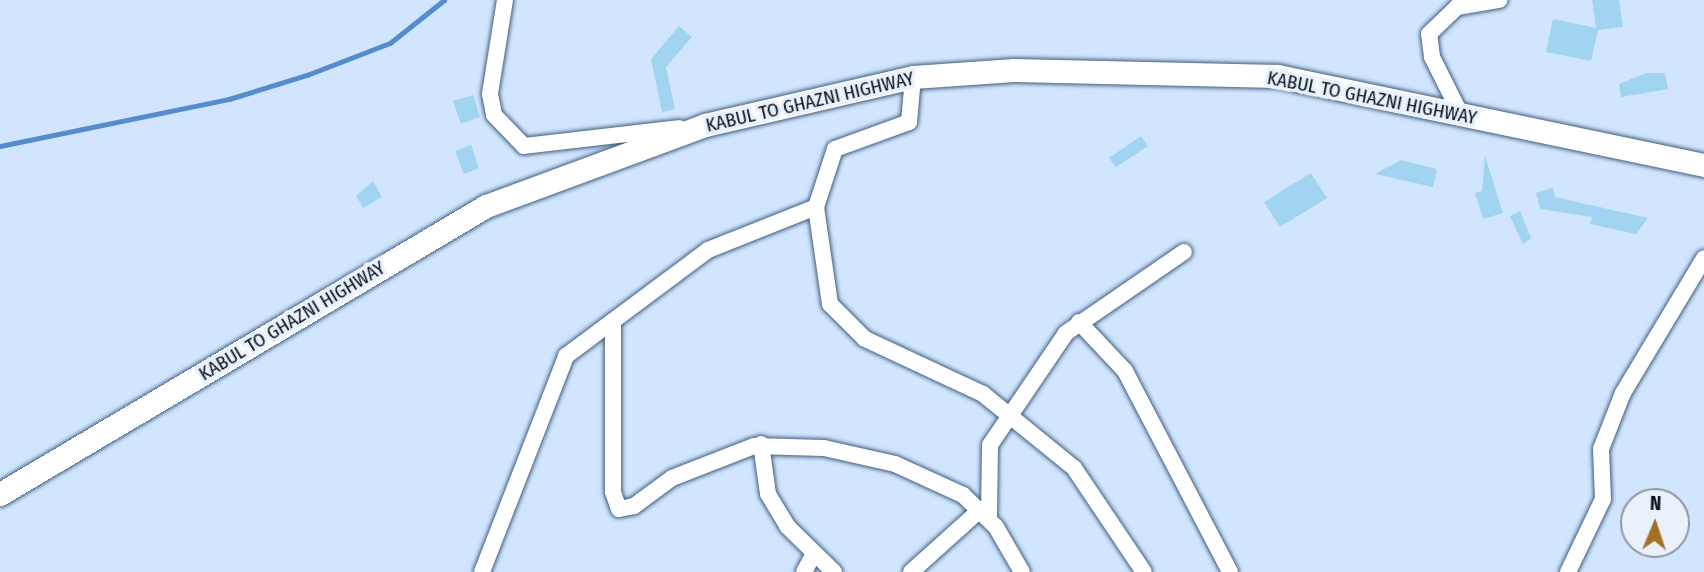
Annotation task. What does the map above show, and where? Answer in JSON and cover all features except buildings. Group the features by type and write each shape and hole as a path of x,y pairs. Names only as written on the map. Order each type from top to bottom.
{"highway":[{"name":"KABUL TO GHAZNI HIGHWAY","path":"0,494 486,206 705,125 913,77 1014,70 1278,76 1704,165"}],"street":[{"path":"505,0 490,94 494,115 524,146 705,125"},
{"path":"1461,114 1432,57 1429,34 1457,7 1499,0"},
{"path":"913,77 908,122 835,149 816,207 830,303 865,339 983,394 1074,468 1144,572"},
{"path":"482,572 566,356 708,250 816,207"},
{"path":"911,572 985,514 988,453 1008,414 1079,322 1184,252"},
{"path":"1568,572 1603,499 1601,449 1623,393 1704,258"},
{"path":"613,321 616,507 629,509 672,478 761,444 824,448 895,464 985,514 1022,572"},
{"path":"1079,322 1125,371 1230,572"},
{"path":"761,444 768,494 814,553 834,572"},
{"path":"804,572 814,553"}],"waterway":[{"path":"0,146 229,99 307,75 390,43 444,0"}]}
